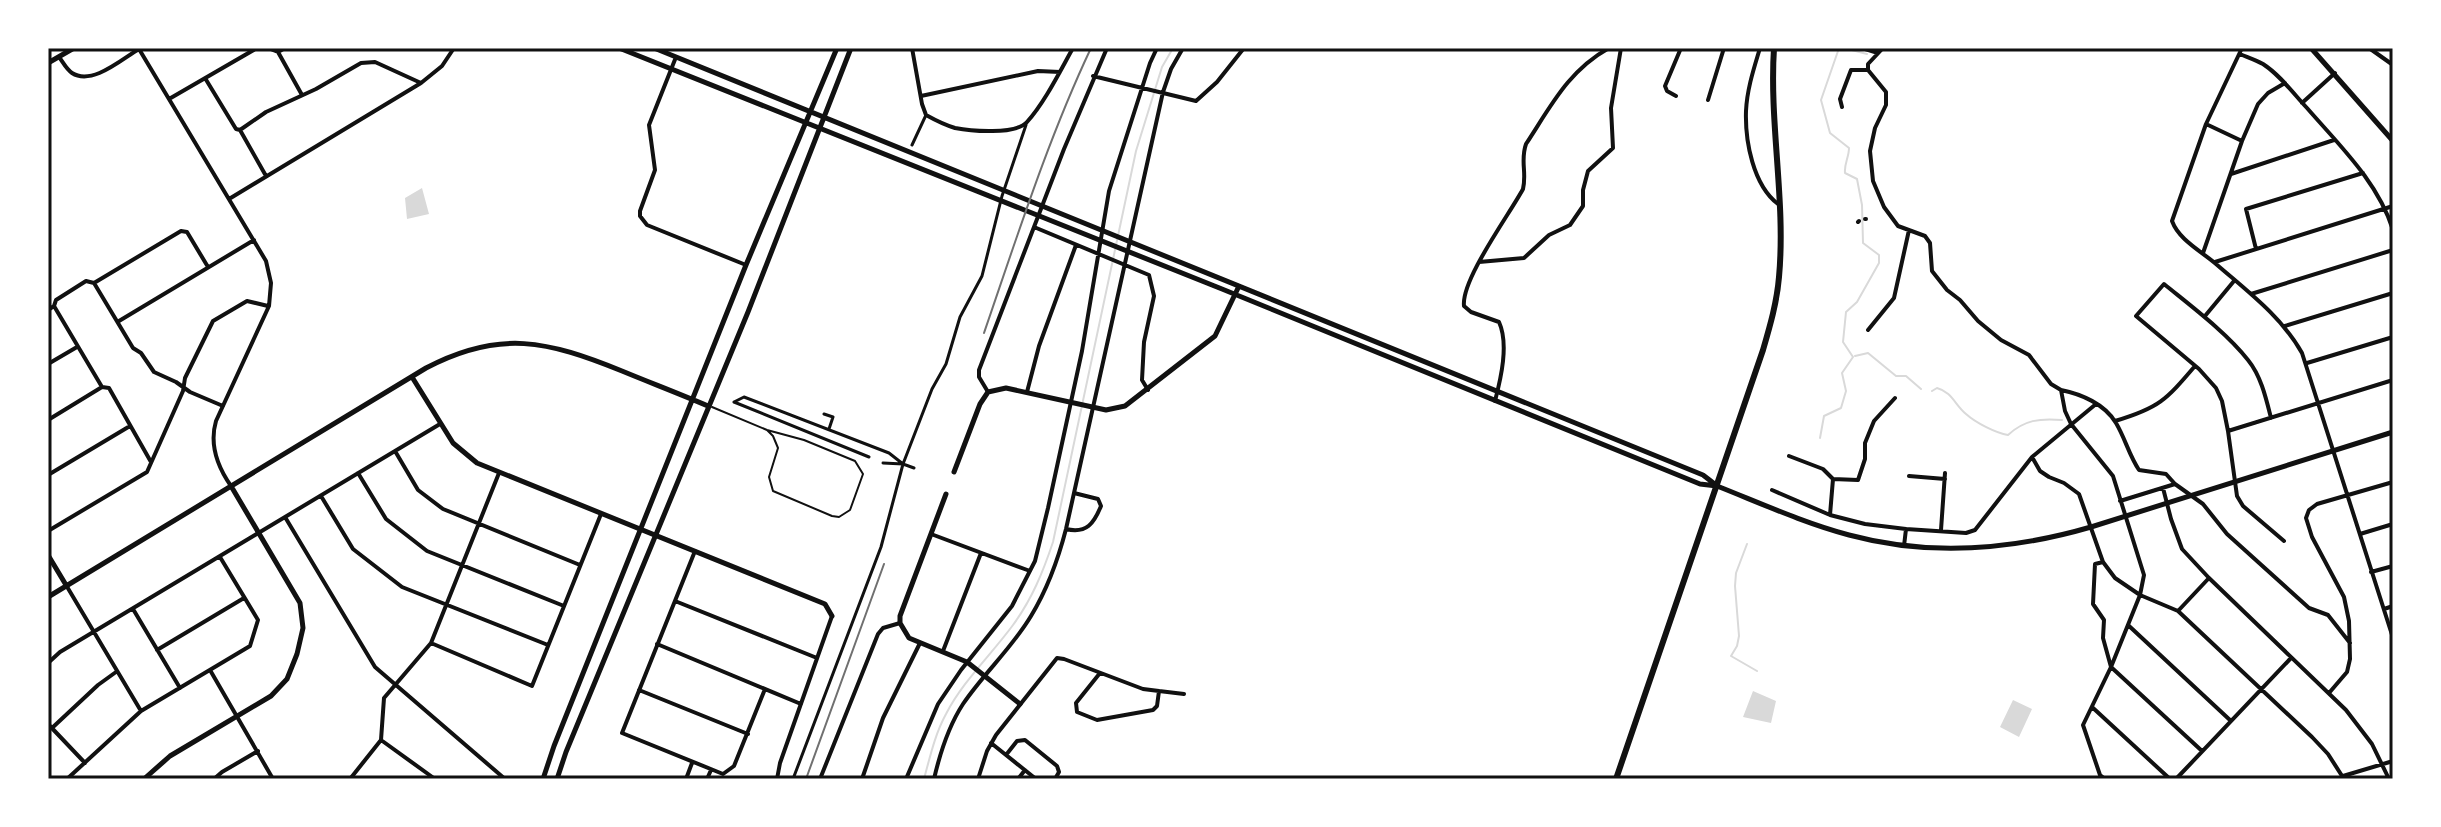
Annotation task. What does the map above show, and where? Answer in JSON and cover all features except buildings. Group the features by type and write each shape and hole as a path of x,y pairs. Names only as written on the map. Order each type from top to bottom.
{"highway":[{"path":"1616,779 1772,318 1779,279 1774,48"}],"street":[{"path":"48,63 74,48"},
{"path":"169,99 257,48"},
{"path":"268,48 278,52 302,95"},
{"path":"278,52 285,48"},
{"path":"229,199 421,83 442,66 454,48"},
{"path":"619,48 1700,484 1717,486 1823,527 1875,542 1968,549 2050,537 2091,527 2393,432"},
{"path":"654,48 1703,475 1717,486"},
{"path":"543,779 692,399 837,48"},
{"path":"557,779 851,48"},
{"path":"912,48 926,115 912,145"},
{"path":"793,779 881,547 903,464 932,389 946,364 960,317 982,276 1002,196 1026,123 1073,48"},
{"path":"988,392 979,377 979,370 1093,76 1107,48"},
{"path":"906,779 938,704 1012,606 1030,571 1040,540 1071,402 1109,191 1157,48"},
{"path":"934,779 954,719 984,674 1025,625 1046,588 1066,529 1162,91 1183,48"},
{"path":"1093,76 1196,101 1217,82 1244,48"},
{"path":"1495,401 1501,370 1503,331 1499,322 1471,312 1464,306 1463,298 1479,262 1523,189 1522,155 1526,144 1571,77 1584,64 1609,48"},
{"path":"1479,262 1524,258 1549,235 1570,225 1583,206 1588,171 1613,148 1611,108 1621,48"},
{"path":"1676,96 1665,86 1681,48"},
{"path":"1708,100 1724,48"},
{"path":"1760,48 1746,111 1749,149 1759,178 1769,196 1778,204"},
{"path":"1862,48 1878,53"},
{"path":"1883,48 1868,64 1868,70 1886,92 1886,105 1875,128 1870,151 1873,181 1887,212 1898,226 1925,236 1930,243 1932,271 1978,321 2001,340 2029,355 2051,384 2061,390 2081,394 2115,421 2139,470 2166,474 2203,504 2227,534 2309,608 2328,615 2350,643"},
{"path":"2311,48 2392,139"},
{"path":"2369,48 2393,65"},
{"path":"59,57 73,73 87,76 140,49 264,255 269,270 269,306 215,425 213,443 218,465 298,598 303,628 297,654 287,679 271,696 170,756 144,779"},
{"path":"2393,230 2386,208 2363,173 2285,83 2263,64 2241,51 2206,124 2172,221 2175,229 2285,326 2307,363 2393,638"},
{"path":"676,57 649,125 655,170 640,216 647,225 746,265"},
{"path":"240,130 266,112 361,63 380,64 421,83"},
{"path":"1842,107 1840,99 1851,70 1868,70"},
{"path":"920,97 1038,71 1060,72"},
{"path":"2302,103 2335,73"},
{"path":"205,78 236,129 240,130 266,177"},
{"path":"2203,253 2258,104 2268,93 2285,83"},
{"path":"926,115 969,130 1012,129 1026,123"},
{"path":"2206,124 2242,141"},
{"path":"2231,174 2334,140"},
{"path":"2256,249 2246,209 2363,173"},
{"path":"2215,262 2393,206"},
{"path":"1034,227 1148,274 1154,294 1144,346 1142,382 1148,390"},
{"path":"1868,330 1894,298 1909,230"},
{"path":"94,283 181,231 187,232 208,267"},
{"path":"118,321 254,240"},
{"path":"1027,392 1039,346 1076,245"},
{"path":"2251,294 2393,250"},
{"path":"48,310 56,300 86,281 94,283 133,348 141,353 151,369 223,406"},
{"path":"2204,317 2234,281"},
{"path":"2271,418 2260,380 2249,360 2164,284 2136,316 2216,388 2228,431 2237,496 2243,506 2284,541"},
{"path":"954,472 980,404 988,392 1002,387 1091,407 1118,409 1128,405 1215,336 1239,286"},
{"path":"2285,326 2393,293"},
{"path":"48,531 147,472 185,378 213,321 247,301 269,306"},
{"path":"54,306 102,387"},
{"path":"2307,363 2393,337"},
{"path":"48,597 412,377 443,359 470,350 502,344 533,343 576,353 708,406"},
{"path":"48,364 78,346"},
{"path":"2115,421 2145,412 2167,397 2195,366"},
{"path":"412,377 453,443 477,463 825,604 832,616 777,779"},
{"path":"2228,431 2393,380"},
{"path":"48,420 102,387 109,388 151,463"},
{"path":"2061,390 2071,424 2113,476 2143,566 2140,595 2083,725 2100,775 2105,779"},
{"path":"869,457 734,402 744,397 889,453 914,468"},
{"path":"1789,456 1823,469 1833,479 1858,480 1865,459 1865,443 1874,421 1895,398"},
{"path":"1772,490 1830,515 1865,524 1966,533 1975,530 2032,457 2096,404"},
{"path":"824,414 833,417 829,429"},
{"path":"48,663 60,652 440,424"},
{"path":"48,475 130,426"},
{"path":"395,451 418,490 443,509 580,565"},
{"path":"2032,457 2040,471 2079,494 2103,562 2115,578 2140,595 2178,611 2328,754 2344,778 2393,761"},
{"path":"883,463 888,467 903,464"},
{"path":"358,473 386,519 423,548 564,606"},
{"path":"350,779 381,740 382,701 431,643 499,473"},
{"path":"1941,531 1945,473"},
{"path":"1909,476 1945,479"},
{"path":"1830,515 1833,479"},
{"path":"2329,693 2347,672 2350,643 2348,609 2312,537 2306,518 2309,510 2317,504 2393,482"},
{"path":"2120,501 2175,484"},
{"path":"2163,488 2182,549 2329,693 2372,744 2389,779"},
{"path":"1066,529 1085,530 1101,506 1098,499 1074,493"},
{"path":"946,494 900,623 909,638 970,664 1020,704"},
{"path":"321,496 353,549 402,587 548,645"},
{"path":"431,643 532,686 601,514"},
{"path":"285,517 375,667 505,779"},
{"path":"2360,534 2393,524"},
{"path":"1904,546 1906,529"},
{"path":"931,534 1030,571"},
{"path":"695,551 622,733 723,774 732,770 765,689"},
{"path":"943,652 981,553"},
{"path":"48,555 141,711"},
{"path":"67,779 141,711 250,646 258,620 220,557"},
{"path":"2103,562 2095,564 2093,604 2104,620 2103,638 2111,667 2202,751"},
{"path":"2371,572 2393,566"},
{"path":"2178,611 2209,578"},
{"path":"157,650 244,598"},
{"path":"675,600 817,658"},
{"path":"2384,609 2393,606"},
{"path":"133,609 180,688"},
{"path":"820,779 878,634 883,628 900,623"},
{"path":"2128,625 2231,721"},
{"path":"862,779 883,718 920,643"},
{"path":"657,644 801,704"},
{"path":"978,779 991,743 1057,658 1143,689 1184,694"},
{"path":"2176,779 2291,658"},
{"path":"210,670 273,779"},
{"path":"85,763 50,726 117,672"},
{"path":"1100,673 1075,707 1077,712 1093,720 1153,710 1157,706 1159,691"},
{"path":"639,690 748,734"},
{"path":"2092,707 2170,779"},
{"path":"381,740 435,779"},
{"path":"1006,755 1019,740 1025,740 1057,766 1059,772 1055,779"},
{"path":"991,743 1036,779"},
{"path":"214,779 258,751"},
{"path":"686,779 692,763"},
{"path":"707,779 711,770"},
{"path":"1018,779 1025,770"}],"lane":[{"path":"708,406 855,461 861,468 862,479 846,514 832,516 773,491 769,477 778,448 767,430"}],"shaded area":[{"path":"422,188 429,214 407,219 405,198"},
{"path":"1753,691 1776,701 1771,723 1743,717"},
{"path":"2013,700 2032,709 2019,737 2000,727"}],"waterway":[{"path":"924,779 946,714 1020,615 1053,542 1136,151 1162,67 1173,48"},
{"path":"1820,438 1824,416 1841,408 1846,391 1842,373 1853,357 1843,342 1846,312 1857,302 1879,263 1879,255 1863,243 1862,205 1857,179 1845,173 1849,148 1830,133 1821,100 1841,48"},
{"path":"1844,48 1867,54"},
{"path":"1855,356 1868,353 1896,376 1906,376 1921,389"},
{"path":"1932,391 1937,388 1942,390 1975,421 2008,435 2033,421 2062,420"},
{"path":"1747,544 1736,573 1739,636 1731,656 1757,671"}],"railway":[{"path":"984,333 1047,153 1091,48"},
{"path":"806,779 884,564"}]}
